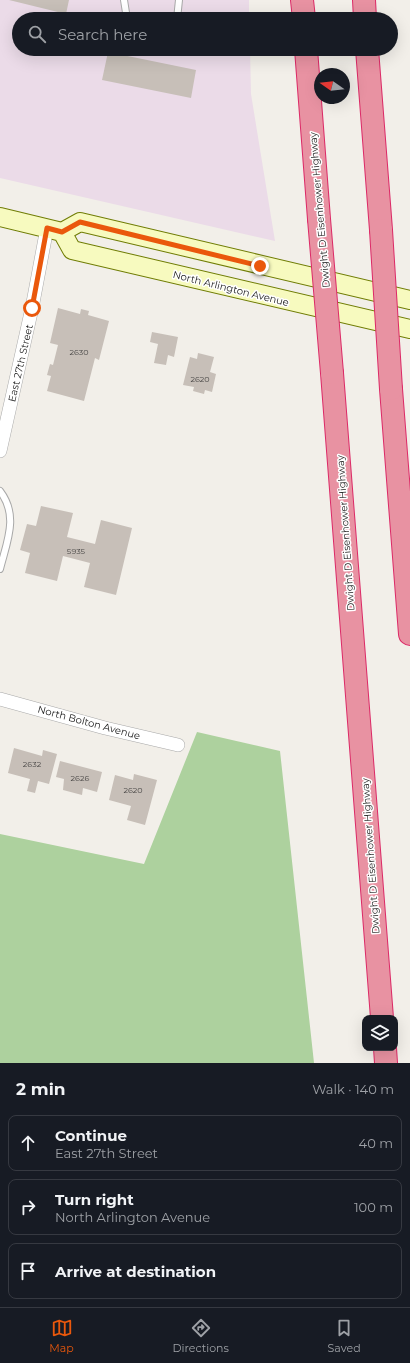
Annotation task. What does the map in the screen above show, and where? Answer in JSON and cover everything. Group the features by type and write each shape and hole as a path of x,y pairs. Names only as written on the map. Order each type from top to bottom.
{"highway":[{"path":"302,0 303,12"},
{"path":"364,0 365,12"},
{"name":"Dwight D Eisenhower Highway","path":"307,56 382,1015"},
{"path":"368,56 410,634"},
{"path":"385,1051 386,1063"}],"main road":[{"path":"0,217 54,230 80,222 410,300"},
{"name":"North Arlington Avenue","path":"54,230 72,250 410,329"}],"street":[{"name":"East 27th Street","path":"0,451 32,308 54,230"},
{"name":"North Bolton Avenue","path":"0,699 105,728 178,745"}],"lane":[{"path":"124,0 126,12"},
{"path":"178,12 179,0"},
{"path":"0,491 7,500 11,512 10,526 0,569"}],"shaded area":[{"path":"0,0 249,0 249,12 12,12 12,56 250,56 251,94 275,241 0,178"}],"green space":[{"path":"197,732 280,751 314,1063 0,1063 0,834 144,864"}],"building":[{"path":"9,0 69,0 66,12 58,12"},
{"path":"107,56 128,56 196,70 191,98 102,80"},
{"path":"58,308 80,314 81,309 89,311 88,315 109,321 99,360 95,358 84,401 47,391 51,376 47,375 50,364 53,365 58,345 50,343"},
{"path":"152,332 178,337 174,357 168,355 166,365 154,363 158,344 150,342"},
{"path":"198,353 214,357 210,372 216,374 212,392 205,390 204,394 193,391 194,387 183,385 190,357 197,359"},
{"path":"41,506 73,513 67,537 95,544 101,520 132,528 116,595 84,587 90,563 63,556 57,581 25,573 30,553 20,550 27,524 36,526"},
{"path":"14,748 42,756 43,750 57,754 49,784 38,781 35,793 27,791 30,779 8,773"},
{"path":"60,761 102,772 97,792 83,788 82,795 63,790 64,779 56,777"},
{"path":"134,774 157,780 145,825 127,820 131,806 109,800 115,775 133,780"}],"route":[{"path":"32,308 47,228 62,232 80,222 176,244 260,266"}]}
